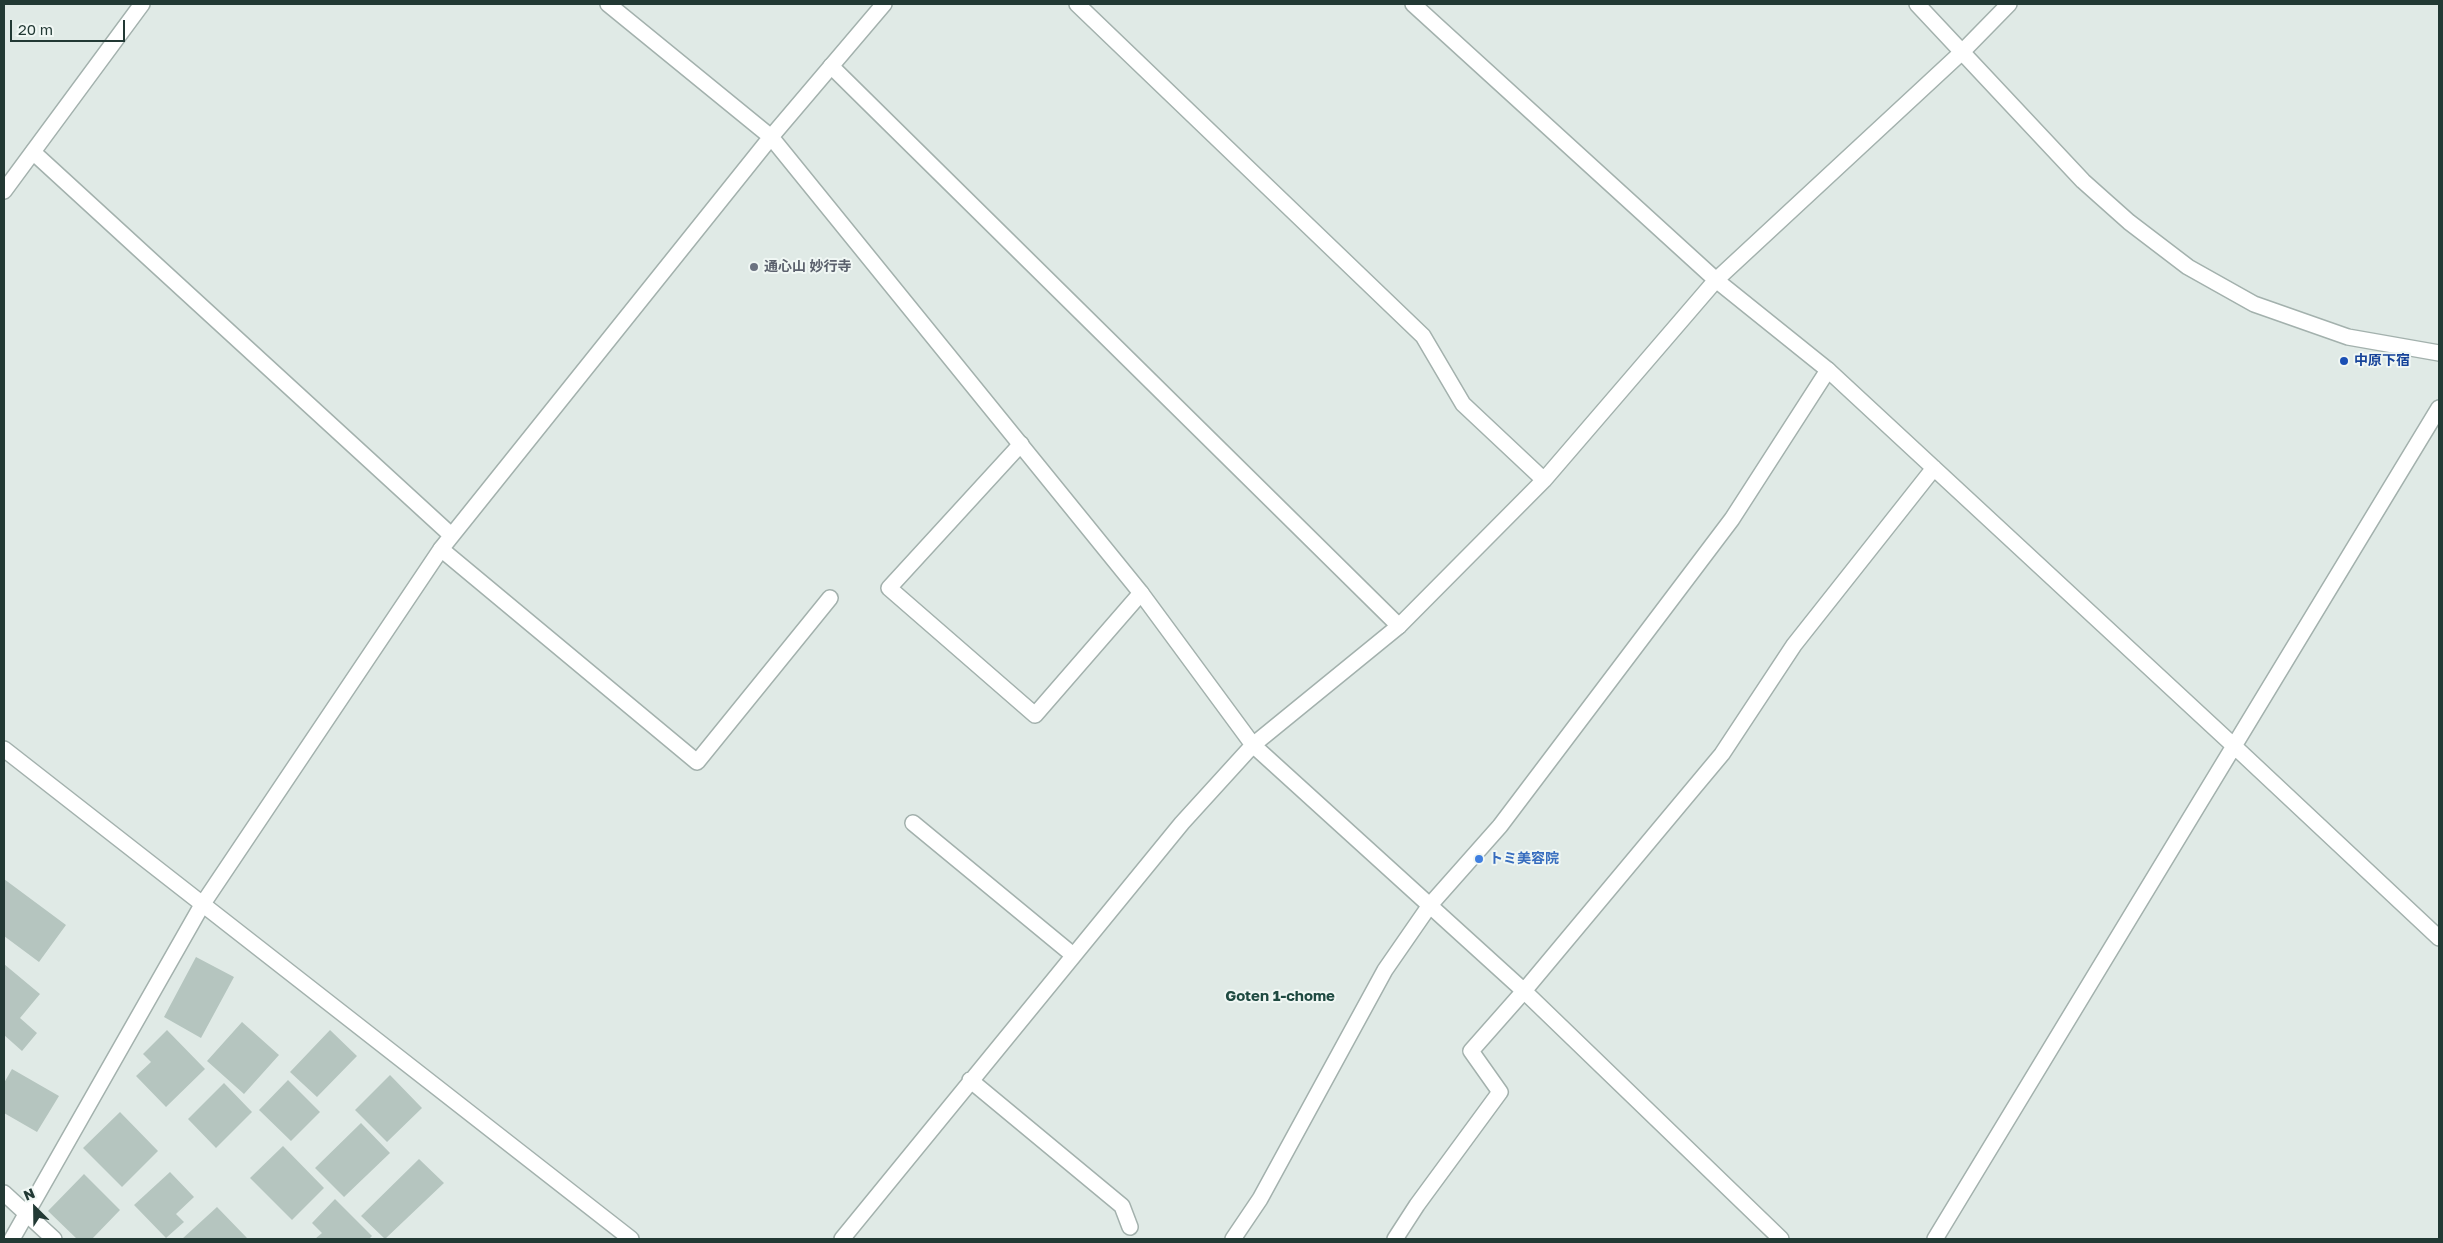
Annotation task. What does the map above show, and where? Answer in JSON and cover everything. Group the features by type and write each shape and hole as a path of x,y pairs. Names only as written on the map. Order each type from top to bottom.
{"street":[{"path":"4,191 142,4"},
{"path":"608,4 771,136 1141,593 1253,745 1524,990 1781,1239"},
{"path":"12,1239 202,905 441,549 771,136 884,4"},
{"path":"1077,4 1423,336 1464,404 1544,480"},
{"path":"1413,4 1716,280 1828,370 2439,938"},
{"path":"1917,4 2084,181 2129,222 2188,267 2254,304 2348,337 2439,353"},
{"path":"842,1239 970,1080 1182,823 1253,745 1399,626 1544,480 1716,280 1962,52 2009,4"},
{"path":"831,66 1399,626"},
{"path":"33,152 451,535"},
{"path":"1233,1239 1260,1199 1385,970 1430,905 1500,826 1732,519 1828,370"},
{"path":"1935,1239 2439,408"},
{"path":"1021,444 889,588 1034,715 1141,593"},
{"path":"1395,1239 1417,1205 1500,1092 1471,1051 1722,754 1794,644 1934,468"},
{"path":"441,549 696,762 830,598"},
{"path":"4,749 631,1239"},
{"path":"913,823 1073,955"},
{"path":"970,1080 1122,1206 1130,1227"},
{"path":"4,1193 54,1239"}],"building":[{"path":"4,879 66,925 39,962 4,936"},
{"path":"196,957 234,977 201,1038 164,1017"},
{"path":"4,964 40,994 20,1018 37,1033 22,1051 4,1035"},
{"path":"242,1022 279,1055 244,1094 207,1061"},
{"path":"167,1030 205,1069 166,1107 136,1076 151,1062 143,1054"},
{"path":"330,1030 357,1056 317,1097 290,1072"},
{"path":"12,1069 59,1096 37,1132 4,1113 4,1083"},
{"path":"390,1075 422,1108 387,1142 355,1110"},
{"path":"288,1080 320,1112 291,1141 259,1110"},
{"path":"224,1083 252,1112 216,1148 188,1119"},
{"path":"120,1112 158,1151 122,1187 83,1148"},
{"path":"361,1123 390,1153 344,1197 315,1168"},
{"path":"283,1146 324,1188 292,1220 250,1178"},
{"path":"419,1159 444,1183 385,1239 361,1216"},
{"path":"170,1172 194,1197 176,1214 184,1222 166,1238 134,1205"},
{"path":"84,1174 120,1210 92,1239 77,1239 48,1211"},
{"path":"335,1199 372,1236 369,1239 315,1239 322,1233 312,1223"},
{"path":"217,1207 247,1238 182,1239"}],"place":[{"name":"通心山 妙行寺","path":"754,267"},
{"name":"中原下宿","path":"2344,361"},
{"name":"トミ美容院","path":"1479,859"}],"district":[{"name":"Goten 1-chome","path":"1280,996"}]}
